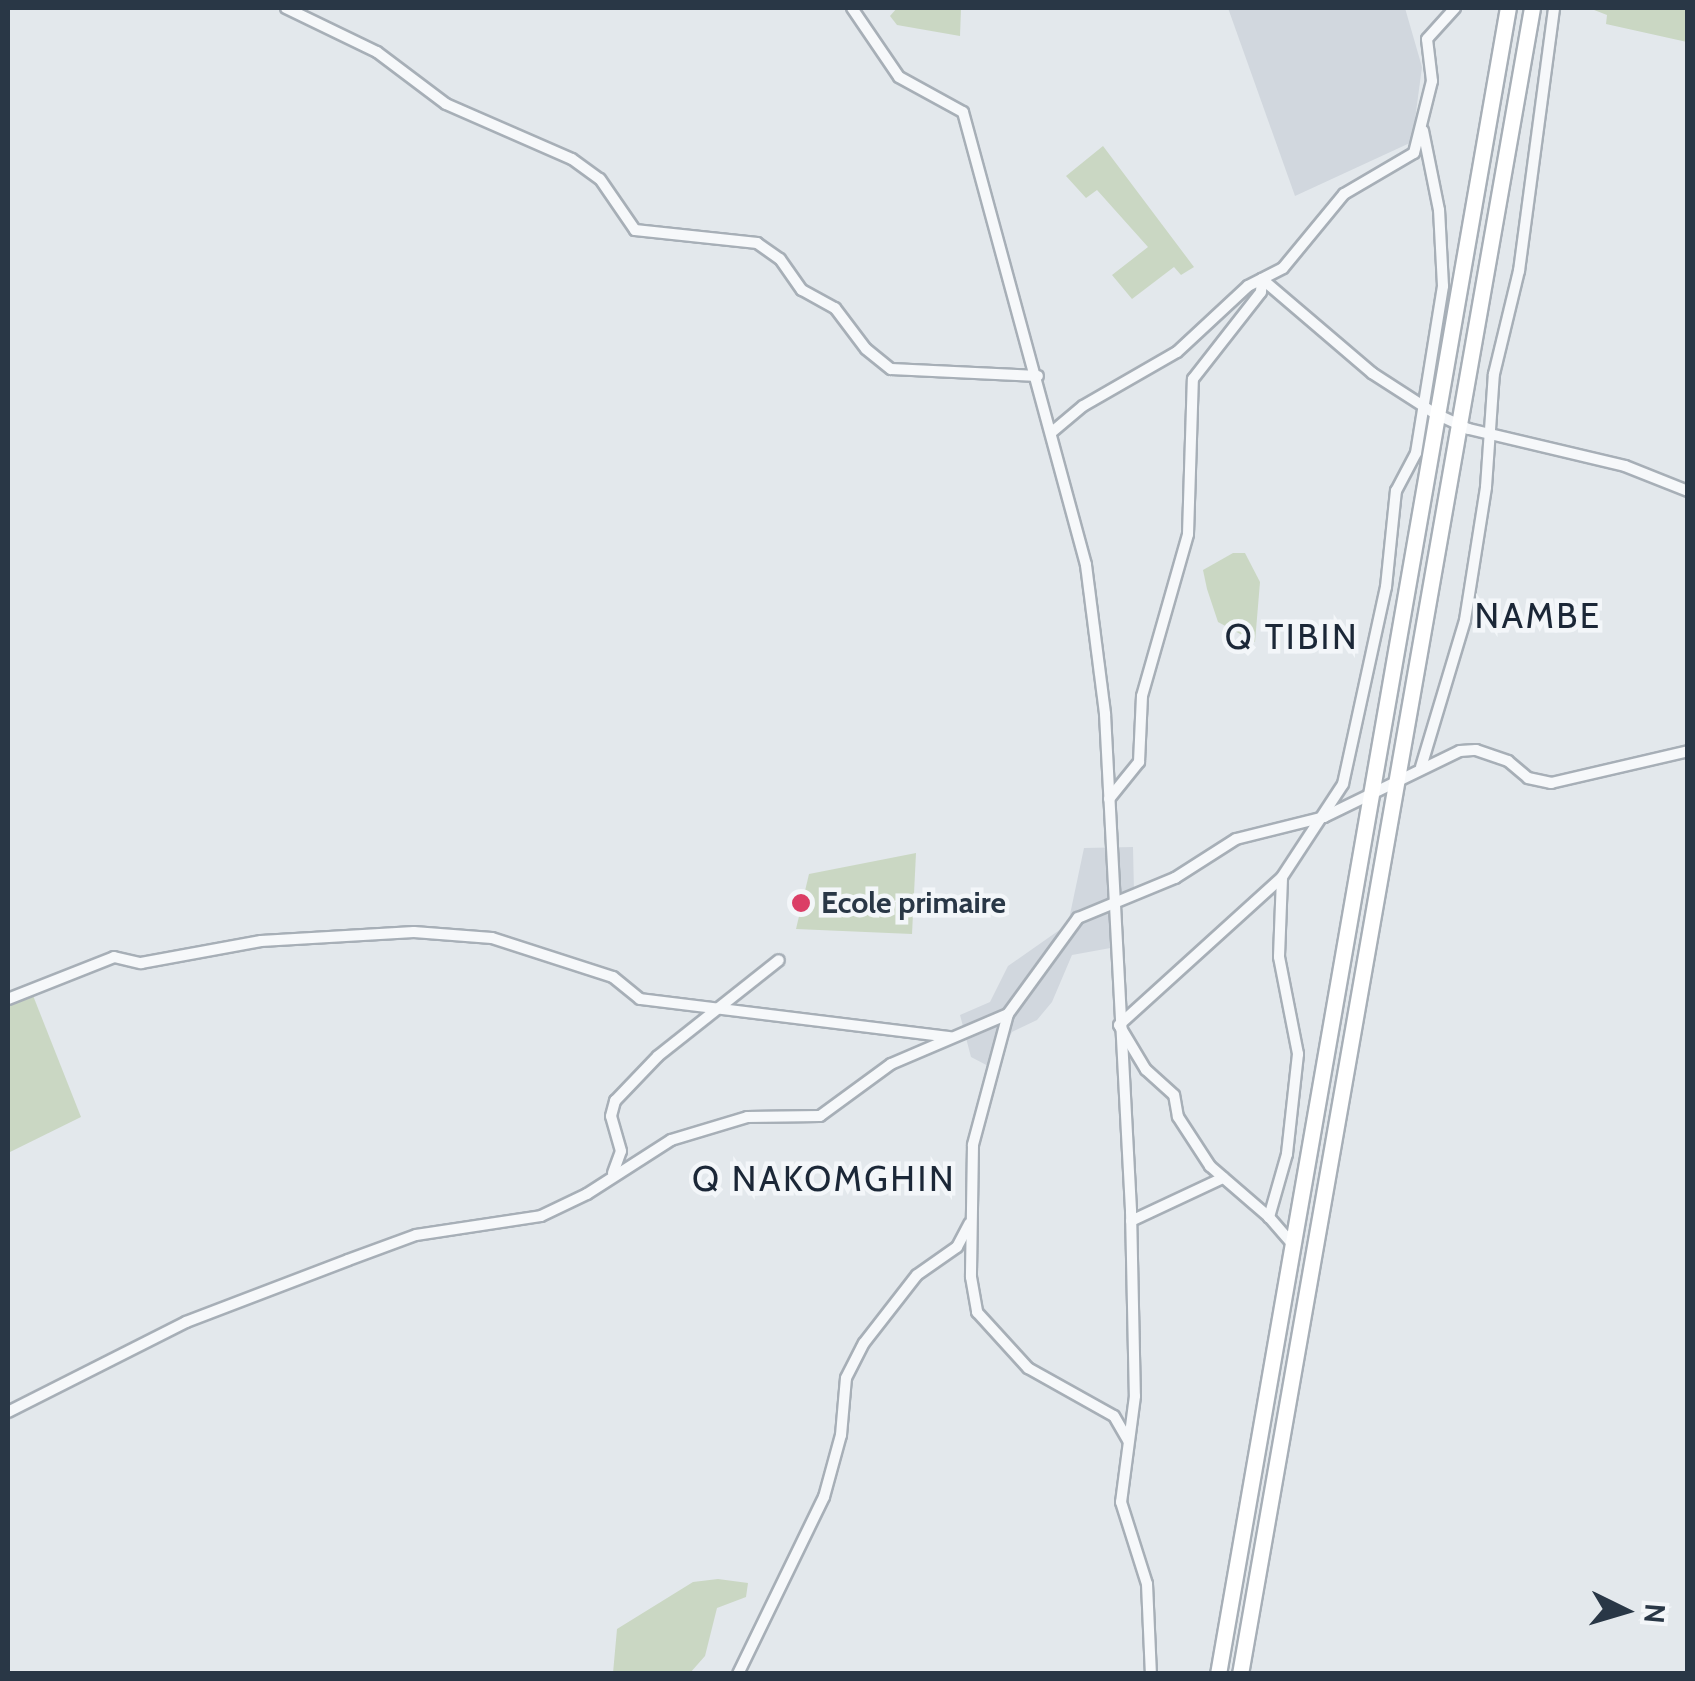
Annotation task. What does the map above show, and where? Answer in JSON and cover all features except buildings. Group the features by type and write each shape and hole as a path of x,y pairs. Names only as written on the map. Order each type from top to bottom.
{"highway":[{"path":"1218,1674 1429,410 1508,8"},
{"path":"1240,1674 1532,8"}],"street":[{"path":"286,8 377,52 446,104 572,159 600,179 634,230 731,235 757,242 780,259 802,290 835,308 866,349 891,369 1038,376"},
{"path":"852,8 899,77 963,112 1038,376 1086,565 1105,714 1131,1221 1136,1366 1121,1502 1147,1584 1152,1674"},
{"path":"1052,432 1083,406 1176,352 1306,246 1344,194 1414,153 1423,131 1432,81 1427,39 1456,8"},
{"path":"1420,768 1464,620 1494,374 1519,272 1554,8"},
{"path":"1120,1025 1282,878 1342,784 1365,695 1396,491 1416,453 1429,410 1443,286 1439,210 1423,131"},
{"path":"1262,279 1372,373 1429,410 1458,424 1609,461 1688,491"},
{"path":"1107,804 1139,762 1142,696 1188,534 1193,380 1261,292 1262,279"},
{"path":"1129,1441 1114,1416 1050,1386 990,1331 977,1312 970,1223 972,1145 1008,1014 1068,924 1192,870 1236,839 1324,817 1367,799 1420,768 1476,750 1508,761 1528,778 1574,782 1688,752"},
{"path":"1270,1217 1287,1154 1298,1054 1279,957 1282,878"},
{"path":"8,999 114,957 141,963 261,942 414,932 492,938 613,978 640,1000 714,1012 894,1026 950,1038"},
{"path":"613,1174 621,1151 612,1116 615,1102 714,1012 779,960"},
{"path":"8,1412 92,1365 232,1303 416,1235 528,1220 587,1194 671,1140 747,1117 820,1116 892,1064 1008,1014"},
{"path":"1120,1025 1146,1070 1174,1095 1178,1117 1223,1178 1270,1217 1292,1243"},
{"path":"1131,1221 1223,1178"},
{"path":"738,1674 824,1497 841,1435 846,1378 864,1343 917,1275 957,1247 970,1223"}],"shaded area":[{"path":"1228,8 1405,8 1422,67 1412,142 1295,196"},
{"path":"1133,847 1134,893 1112,903 1116,947 1072,955 1052,1002 1037,1020 1012,1032 994,1069 971,1057 960,1015 990,1002 1008,966 1068,924 1084,848"}],"green space":[{"path":"897,8 961,8 960,36 897,25 890,16"},
{"path":"1589,8 1687,8 1687,42 1606,24 1607,15"},
{"path":"1103,146 1194,267 1181,275 1174,267 1132,299 1112,275 1148,247 1097,190 1086,198 1066,176"},
{"path":"1233,553 1245,553 1260,582 1255,642 1218,622 1207,589 1203,570"},
{"path":"916,853 912,934 796,929 809,874"},
{"path":"32,993 81,1117 8,1153 8,1002"},
{"path":"718,1579 748,1583 746,1597 717,1608 705,1656 690,1673 613,1673 617,1629 693,1582"}],"place":[{"name":"Ecole primaire","path":"801,903"}],"district":[{"name":"NAMBE","path":"1538,616"},
{"name":"Q TIBIN","path":"1292,637"},
{"name":"Q NAKOMGHIN","path":"824,1179"}]}
